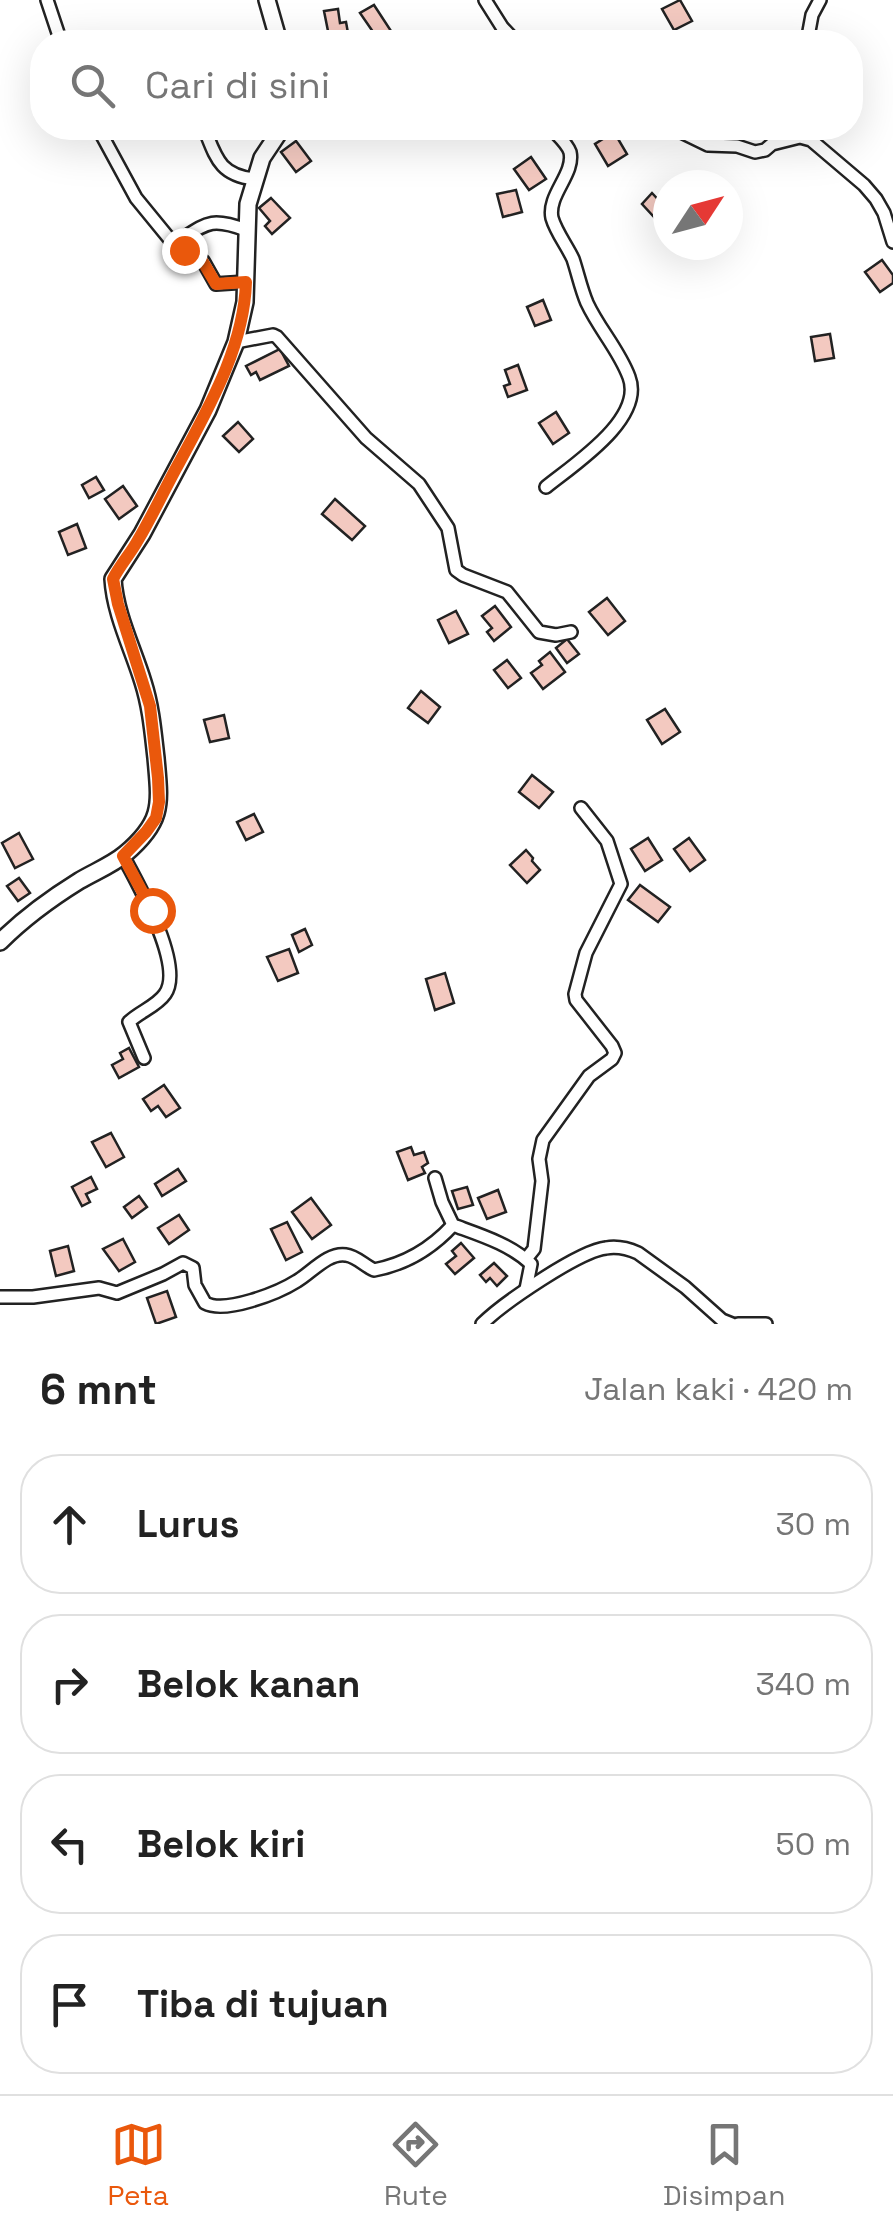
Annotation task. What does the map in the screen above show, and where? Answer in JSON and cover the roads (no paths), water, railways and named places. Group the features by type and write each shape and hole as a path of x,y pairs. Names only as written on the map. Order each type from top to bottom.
{"street":[{"path":"47,0 57,30"},
{"path":"268,0 276,30"},
{"path":"485,0 505,30"},
{"path":"809,30 820,0"},
{"path":"105,140 136,198 174,244 203,262 216,284 246,282"},
{"path":"209,140 226,171 254,179"},
{"path":"0,942 42,905 123,856 156,818 158,778 150,706 113,579 142,534 208,410 236,342 243,319 247,211 254,179 273,140"},
{"path":"546,488 618,424 628,407 631,386 587,302 572,257 553,219 554,200 570,157 562,140"},
{"path":"696,140 708,146 736,146 756,152 778,140"},
{"path":"811,140 864,185 884,213 893,242"},
{"path":"174,244 216,221 246,230"},
{"path":"236,342 277,337 366,438 419,484 448,528 456,570 507,592 540,632 571,632"},
{"path":"526,1259 534,1249 543,1140 589,1076 615,1053 576,1000 586,953 621,884 610,847 581,808"},
{"path":"123,856 157,921 169,966 170,982 163,996 129,1022 144,1058"},
{"path":"435,1178 453,1226 501,1244 532,1266 526,1289"},
{"path":"209,1306 271,1294 295,1283 335,1255 348,1256 374,1270 399,1263 425,1250 453,1226"},
{"path":"482,1324 526,1289 607,1248 632,1250 722,1320 766,1324"},
{"path":"0,1297 99,1288 123,1292 183,1263 192,1268 200,1297 209,1306 211,1324"}]}
